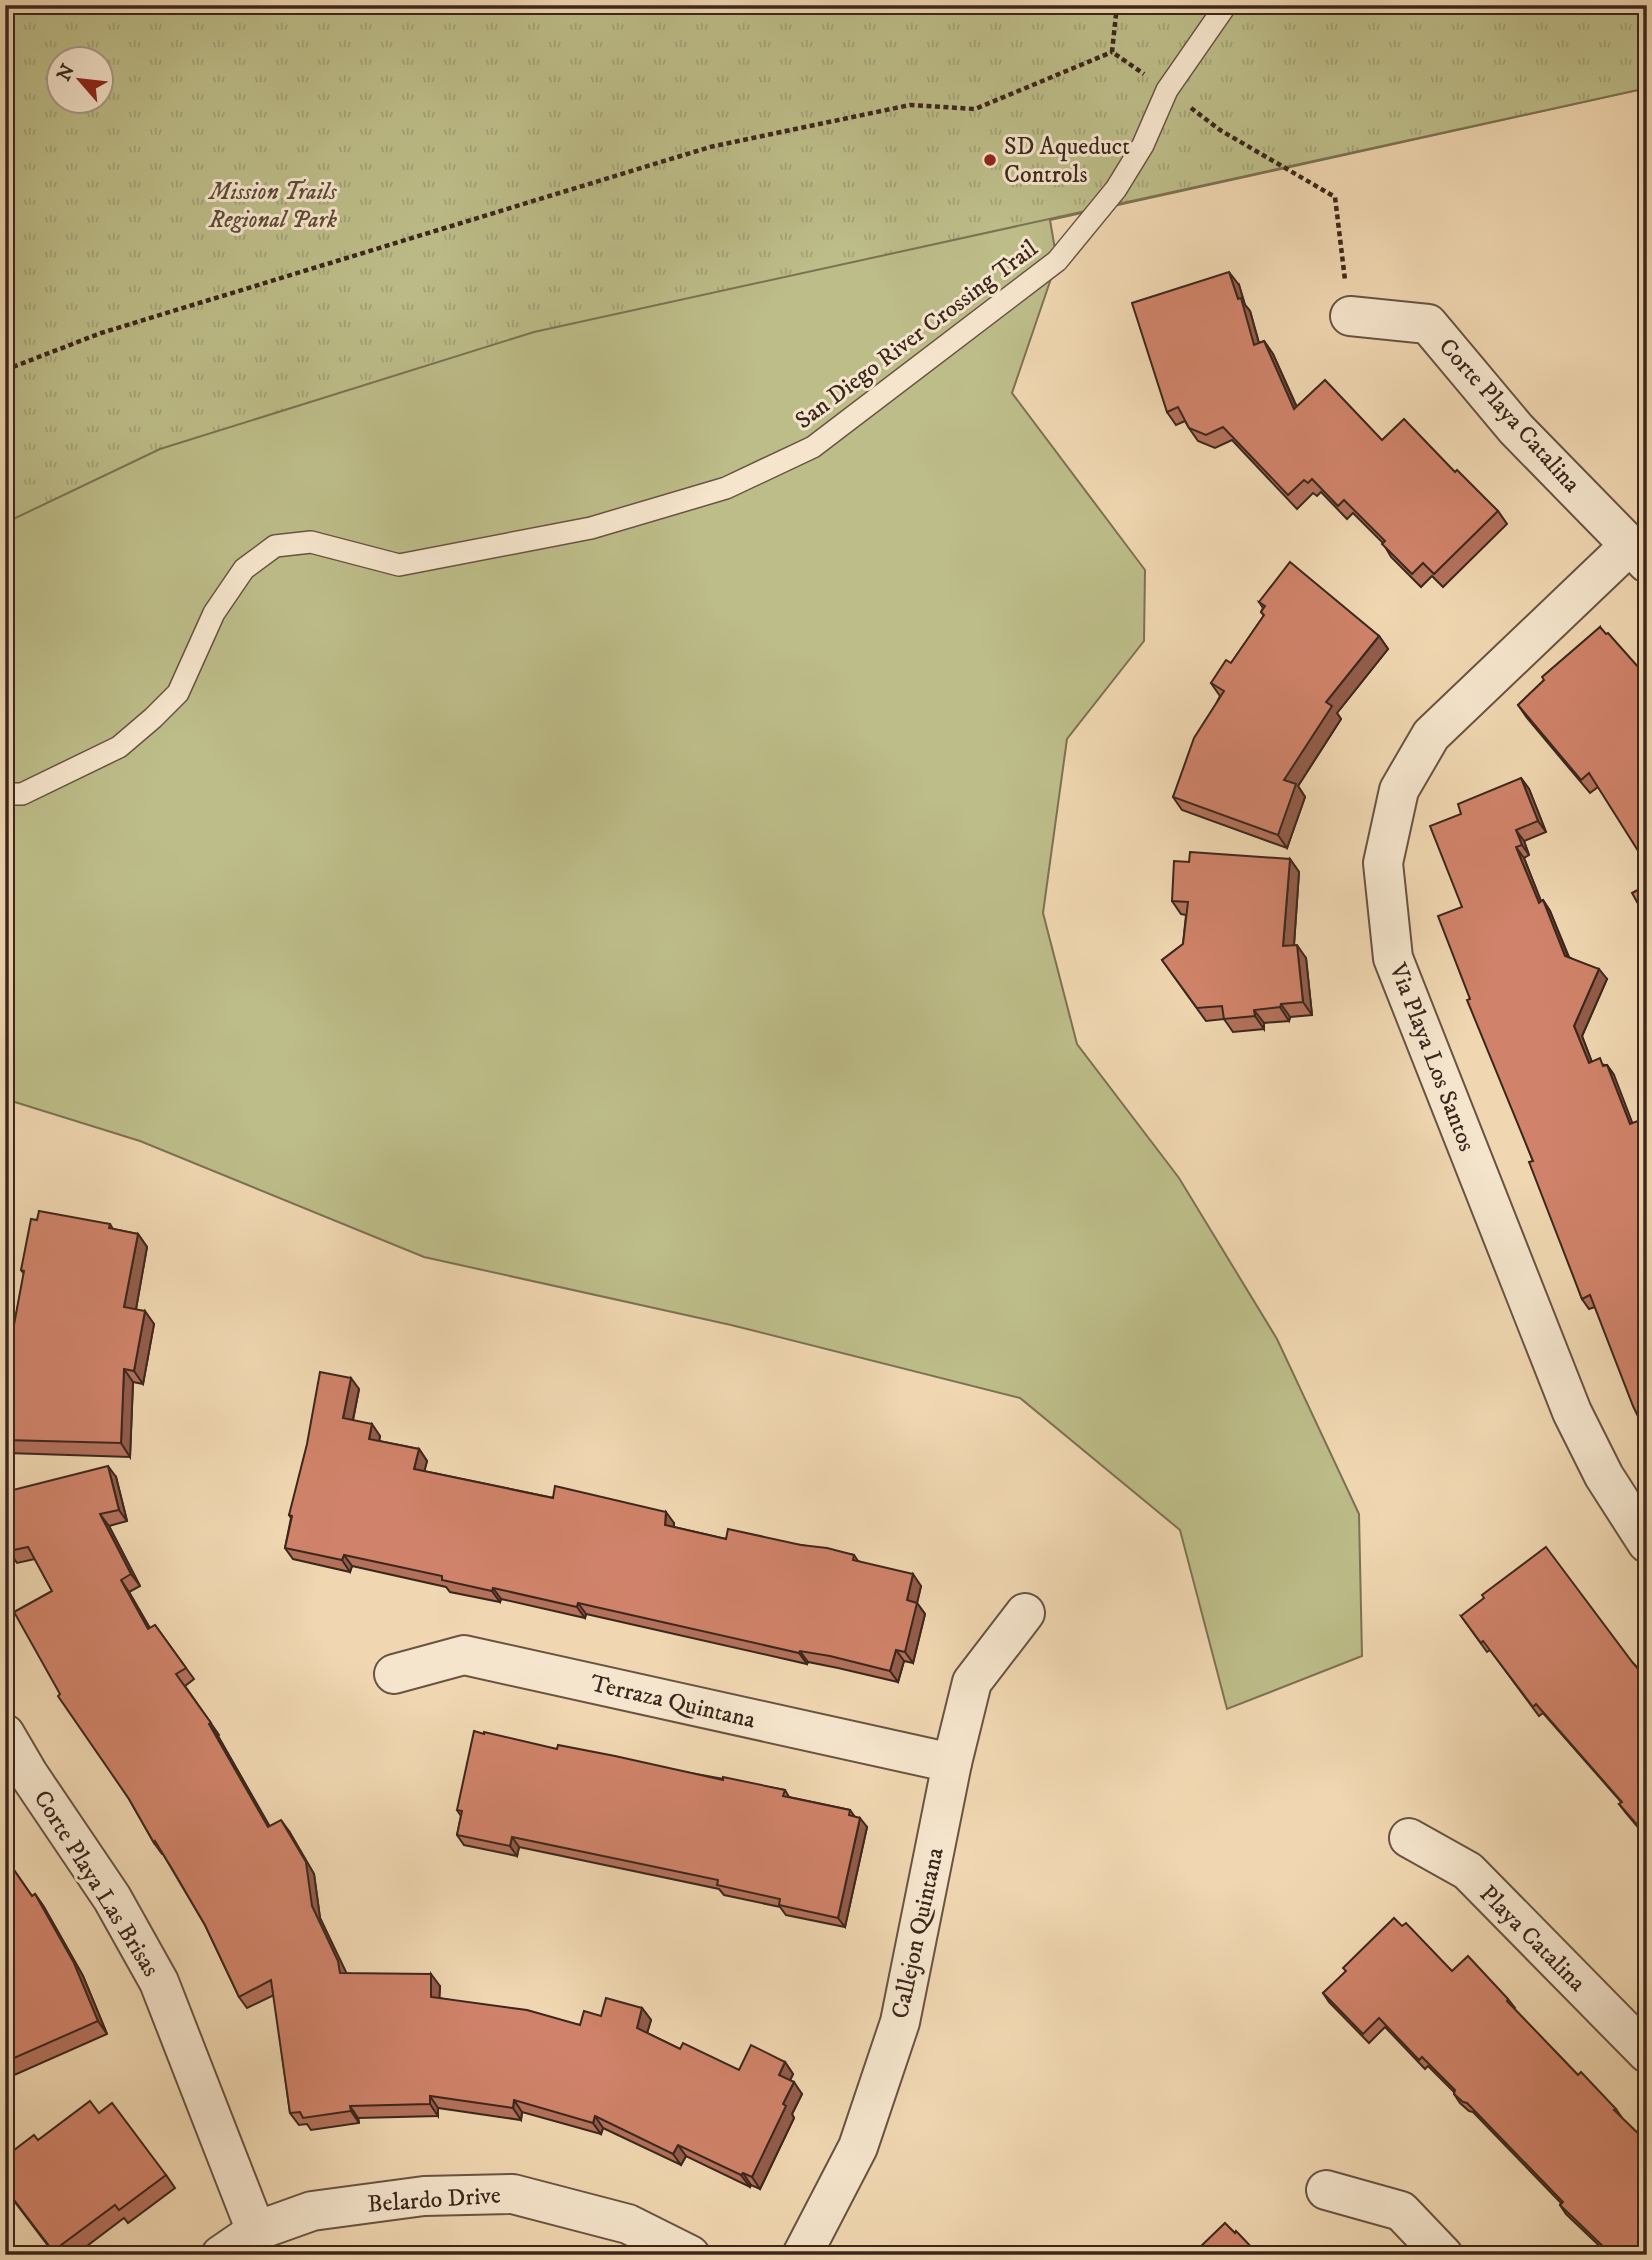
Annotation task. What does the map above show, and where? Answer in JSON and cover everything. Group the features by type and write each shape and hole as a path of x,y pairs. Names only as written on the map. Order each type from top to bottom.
{"street":[{"name":"Corte Playa Catalina","path":"1350,316 1428,324 1516,429 1638,554"},
{"name":"Via Playa Los Santos","path":"1638,554 1431,734 1399,790 1383,863 1393,958 1572,1412 1604,1476 1647,1542"},
{"name":"Callejon Quintana","path":"802,2255 858,2147 900,2022 972,1682 1025,1613"},
{"name":"Terraza Quintana","path":"394,1674 464,1655 953,1763"},
{"name":"Corte Playa Las Brisas","path":"5,1734 29,1775 112,1898 159,1982 256,2231"},
{"name":"Playa Catalina","path":"1409,1838 1468,1871 1647,2053"},
{"path":"1326,2190 1401,2211 1443,2255"},
{"name":"Belardo Drive","path":"221,2255 256,2231 312,2211 424,2196 513,2194 628,2224 690,2255"}],"lane":[{"name":"San Diego River Crossing Trail","path":"5,794 22,794 118,747 153,718 178,693 214,613 244,569 275,546 311,542 399,565 591,528 726,488 813,447 1057,261 1116,189 1143,145 1167,90 1226,5"}],"path":[{"path":"1112,52 1117,5"},
{"path":"1112,52 1220,131 1335,197 1350,316"},
{"path":"5,370 101,333 710,147 911,105 975,109 1112,52"}],"green space":[{"path":"5,5 1647,5 1647,88 1050,220 1057,261 1012,393 1145,570 1144,641 1067,739 1043,913 1077,1044 1179,1178 1277,1339 1359,1514 1362,1656 1227,1709 1180,1530 1020,1398 731,1325 424,1257 140,1141 5,1099"},
{"name":"Mission Trails Regional Park","path":"5,5 1647,5 1647,88 534,332 160,449 5,523"}],"building":[{"path":"1229,272 1238,299 1241,298 1254,345 1264,341 1294,409 1325,380 1382,440 1404,419 1455,472 1457,470 1498,511 1434,574 1423,563 1412,574 1382,544 1385,541 1344,500 1338,506 1312,479 1308,483 1304,480 1288,495 1223,427 1206,435 1189,428 1178,407 1167,412 1132,303"},
{"path":"1290,562 1379,636 1326,702 1332,706 1284,780 1296,784 1278,835 1173,797 1194,738 1224,691 1211,683 1226,660 1231,663 1264,615 1261,612 1265,606 1259,602"},
{"path":"1600,627 1647,677 1647,865 1589,773 1581,780 1518,705 1544,680 1542,677"},
{"path":"1521,778 1538,821 1516,830 1522,845 1516,847 1539,903 1543,900 1565,956 1599,969 1574,1026 1589,1063 1600,1058 1603,1066 1607,1065 1630,1124 1643,1119 1647,1128 1647,1435 1590,1295 1582,1299 1529,1162 1533,1161 1467,1000 1470,999 1438,916 1462,907 1430,826 1461,814 1458,804"},
{"path":"1190,852 1290,859 1283,946 1297,945 1303,1002 1254,1010 1255,1016 1224,1019 1222,1006 1197,1008 1162,960 1183,944 1188,902 1172,901 1174,861 1189,862"},
{"path":"1647,885 1647,920 1632,893"},
{"path":"39,1211 110,1224 109,1228 138,1234 124,1307 145,1311 134,1371 124,1369 121,1443 5,1440 5,1373 31,1219 37,1220"},
{"path":"320,1372 351,1378 343,1418 372,1424 369,1439 419,1449 414,1469 553,1498 555,1486 666,1512 665,1525 726,1539 728,1529 827,1548 854,1555 853,1560 913,1574 907,1600 917,1603 905,1652 896,1650 890,1671 578,1603 577,1607 493,1588 492,1591 442,1580 442,1576 344,1555 342,1560 285,1548 292,1516 289,1515 307,1444"},
{"path":"108,1466 119,1510 100,1514 131,1574 121,1580 148,1629 155,1625 186,1668 176,1674 211,1723 209,1724 268,1827 281,1820 306,1862 312,1906 338,1961 340,1973 431,1974 431,1997 527,2010 580,2025 584,2011 601,2016 606,1998 642,2008 637,2028 680,2049 683,2043 739,2070 751,2045 785,2062 779,2075 794,2082 783,2104 786,2106 752,2177 743,2173 741,2175 678,2145 673,2154 595,2116 593,2123 514,2100 513,2108 430,2096 430,2104 350,2106 351,2111 303,2118 300,2112 290,2113 271,1980 239,1997 205,1925 129,1799 58,1696 60,1694 14,1612 52,1591 28,1547 9,1551 5,1535 5,1492"},
{"path":"1546,1547 1647,1679 1647,1836 1619,1804 1622,1802 1536,1704 1533,1707 1461,1616 1484,1598 1482,1595"},
{"path":"474,1731 557,1749 558,1745 723,1780 723,1777 785,1790 783,1796 850,1810 849,1815 860,1818 838,1918 779,1905 780,1899 717,1885 718,1880 512,1837 510,1846 457,1835 462,1811 457,1810"},
{"path":"5,1857 32,1896 35,1894 74,1963 98,2021 5,2062"},
{"path":"1394,1918 1402,1926 1406,1923 1452,1971 1468,1956 1578,2075 1581,2072 1647,2142 1647,2255 1612,2255 1560,2205 1563,2202 1467,2103 1454,2094 1455,2090 1422,2057 1419,2060 1379,2018 1363,2034 1323,1993 1346,1971 1343,1968"},
{"path":"90,2101 99,2113 112,2103 166,2175 119,2210 115,2205 53,2251 5,2188 5,2157 34,2135 38,2140"},
{"path":"1225,2223 1259,2255 1202,2255 1197,2250"}],"place":[{"name":"SD Aqueduct Controls","path":"990,160"}]}
